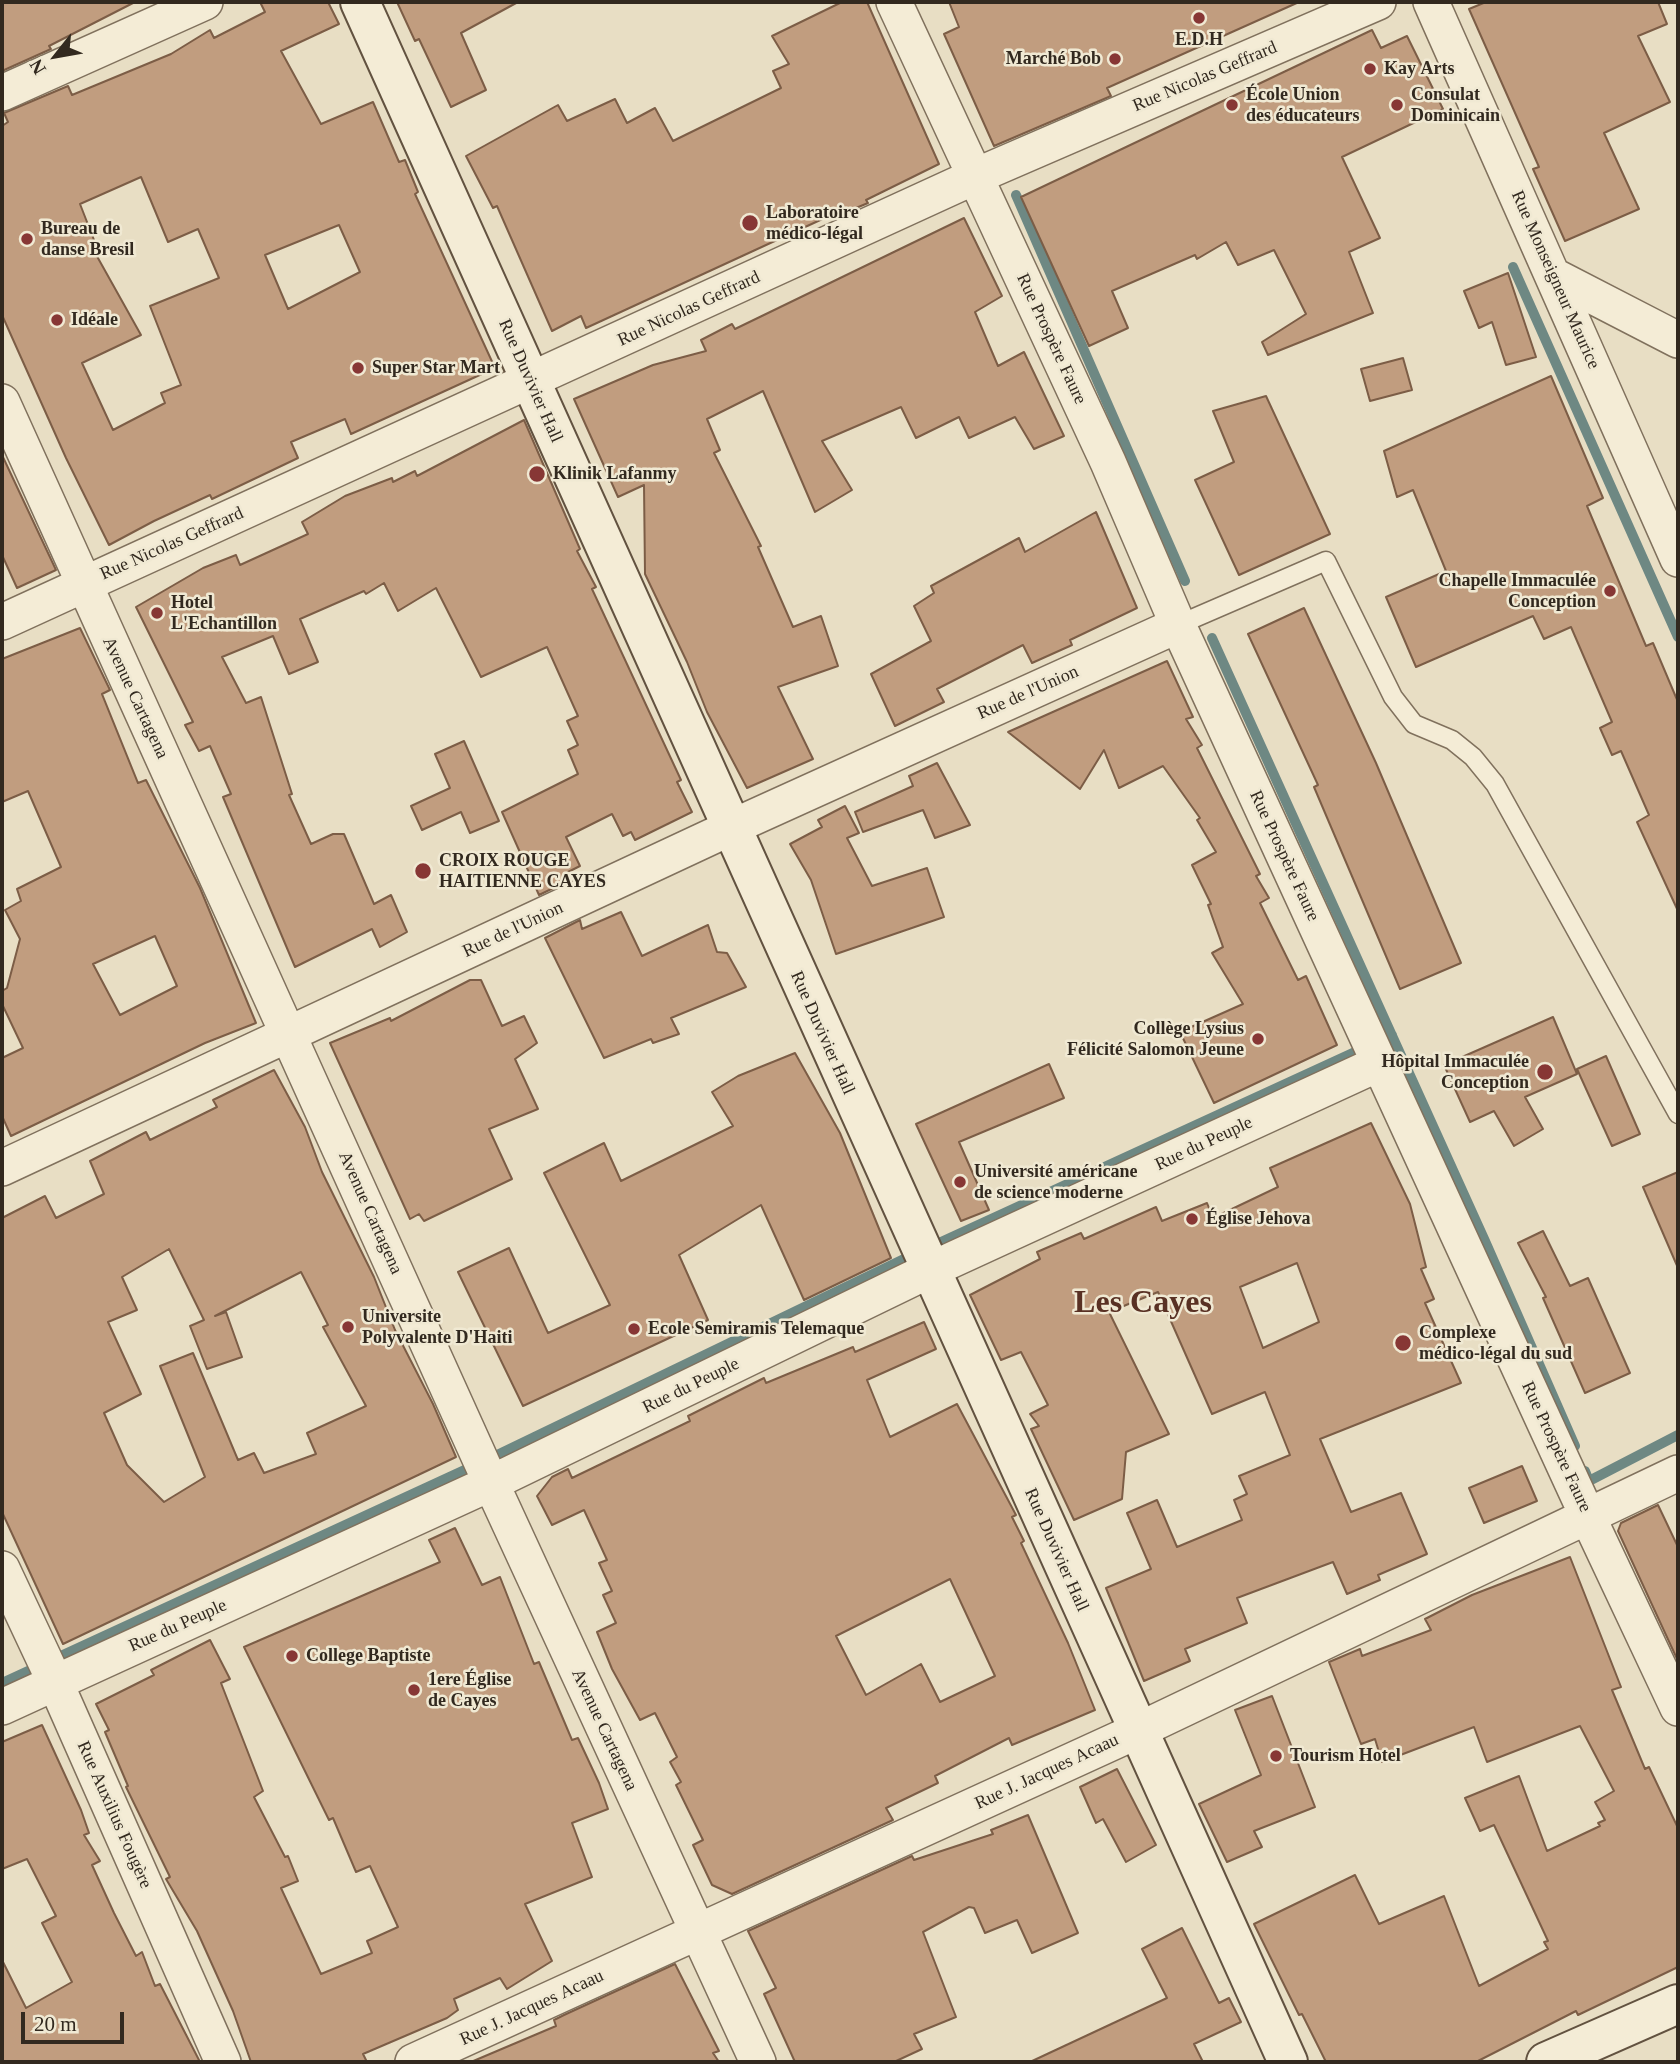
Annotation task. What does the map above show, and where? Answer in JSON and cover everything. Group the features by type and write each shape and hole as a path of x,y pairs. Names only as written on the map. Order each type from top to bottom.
{"street":[{"path":"2,93 205,2"},
{"name":"Rue Duvivier Hall","path":"360,2 1288,2062"},
{"name":"Rue Prospère Faure","path":"894,2 1108,462 1178,625 1678,1708"},
{"name":"Rue Nicolas Geffrard","path":"2,622 976,176 1378,2"},
{"name":"Rue Monseigneur Maurice","path":"1431,2 1678,559"},
{"path":"1552,275 1678,340"},
{"name":"Avenue Cartagena","path":"2,402 82,584 290,1036 491,1483 758,2062"},
{"name":"Rue de l'Union","path":"2,1168 290,1036 730,828 1178,625"},
{"name":"Rue du Peuple","path":"2,1707 491,1483 930,1270 1380,1063"},
{"name":"Rue J. Jacques Acaau","path":"413,2062 1137,1731 1678,1473"},
{"name":"Rue Auxilius Fougère","path":"2,1569 55,1682 223,2062"},
{"path":"1546,2062 1678,2004"}],"lane":[{"path":"1178,625 1326,561 1393,697 1413,724 1451,740 1473,757 1495,784 1678,1114"}],"building":[{"path":"2,2 135,2 49,46 51,49 2,71"},
{"path":"260,2 328,2 339,24 281,51 321,124 373,102 399,162 405,160 418,192 415,194 495,368 351,434 345,419 291,442 298,458 212,499 210,495 109,545 66,458 2,315 2,126 8,122 4,113 68,86 72,95 171,54 210,30 214,38 265,12","holes":["141,177 168,242 198,229 219,278 150,306 181,385 161,393 165,403 113,430 82,363 141,335 89,242 94,240 80,204","339,225 360,272 288,309 265,255"]},
{"path":"397,2 518,2 461,33 486,90 451,107 419,39 415,41"},
{"path":"842,2 867,2 939,164 866,200 868,203 844,213 842,210 586,328 581,316 552,331 497,206 493,208 466,156 558,105 567,121 615,99 627,123 655,108 673,141 781,88 773,71 789,64 772,36"},
{"path":"949,2 1299,2 1107,88 1111,96 994,146 944,34 959,27"},
{"path":"1486,2 1658,2 1667,24 1638,36 1670,102 1604,133 1639,209 1565,241 1533,169 1539,167 1469,9"},
{"path":"1372,30 1381,48 1407,36 1443,109 1342,157 1380,238 1349,252 1373,313 1268,355 1262,342 1306,314 1274,250 1238,265 1226,242 1197,259 1195,255 1112,291 1128,328 1089,346 1021,197"},
{"path":"964,218 1002,296 975,312 998,366 1024,352 1064,436 1034,449 1015,417 969,438 959,417 916,438 901,407 822,441 852,490 815,512 763,391 707,419 720,450 714,453 761,546 758,547 793,627 821,616 838,666 778,687 813,759 747,788 707,712 687,662 645,574 644,485 618,497 574,399 653,365 706,351 701,340 732,324 735,329"},
{"path":"1508,273 1536,357 1506,365 1492,322 1479,328 1464,291"},
{"path":"1403,358 1412,390 1370,401 1361,369"},
{"path":"1551,376 1603,498 1587,506 1646,646 1653,643 1678,702 1678,911 1637,822 1649,815 1621,751 1612,755 1600,728 1612,722 1571,627 1544,639 1533,616 1416,667 1386,597 1446,571 1413,490 1397,497 1384,451"},
{"path":"1266,396 1330,534 1239,575 1195,480 1234,462 1213,411"},
{"path":"524,420 580,549 577,551 596,587 592,589 681,780 677,782 692,812 635,840 631,832 623,836 612,814 566,837 580,866 568,872 570,880 539,895 502,812 578,774 568,750 578,745 567,721 578,716 547,647 481,677 436,588 398,611 384,583 366,594 364,591 300,619 318,662 289,674 273,636 222,657 246,703 261,697 292,794 289,795 311,844 333,834 344,834 374,904 391,895 407,932 380,947 372,929 295,967 223,797 231,794 210,746 199,751 185,725 193,722 136,607 203,568 236,555 240,565 308,534 302,522 345,496 392,478 393,482 415,471 417,476"},
{"path":"2,455 56,570 17,588 2,555"},
{"path":"1096,512 1137,608 1070,640 1072,645 1032,663 1023,645 937,689 944,702 895,726 871,674 931,641 914,606 934,593 931,586 1019,538 1025,552"},
{"path":"1304,608 1376,763 1461,963 1400,989 1314,787 1318,785 1248,634"},
{"path":"80,628 110,690 102,694 138,783 146,780 200,888 256,1023 205,1043 11,1136 2,1116 2,1058 23,1048 2,1004 2,991 7,988 20,939 5,910 21,901 17,889 61,867 28,791 2,802 2,659","holes":["155,936 177,986 120,1015 93,964"]},
{"path":"1167,661 1193,717 1186,719 1202,745 1197,748 1260,874 1256,876 1269,898 1260,903 1298,980 1306,976 1337,1045 1214,1103 1180,1032 1243,1004 1212,953 1223,947 1208,905 1211,904 1192,865 1216,852 1197,820 1200,818 1163,766 1119,788 1104,750 1080,789 1008,732"},
{"path":"464,741 499,821 470,833 461,812 422,830 411,806 450,788 435,754"},
{"path":"937,763 970,825 935,838 923,810 863,832 855,812 913,786 909,776"},
{"path":"845,806 859,833 847,838 872,886 927,868 944,917 836,954 811,880 790,844 822,827 818,820"},
{"path":"621,912 642,956 708,925 717,952 727,953 746,987 671,1018 679,1034 653,1043 651,1039 604,1058 545,938 580,920 582,929"},
{"path":"470,980 481,980 502,1026 524,1016 537,1043 515,1059 538,1109 489,1129 512,1179 424,1221 419,1214 410,1219 330,1043 390,1018 391,1021"},
{"path":"1553,1017 1577,1074 1525,1097 1543,1129 1514,1146 1494,1111 1470,1122 1444,1065"},
{"path":"795,1053 840,1133 891,1258 804,1300 761,1205 679,1255 708,1320 523,1406 458,1272 509,1248 548,1333 610,1305 544,1173 604,1143 621,1181 733,1126 712,1092 738,1076"},
{"path":"1606,1056 1640,1134 1612,1146 1577,1069"},
{"path":"1049,1064 1064,1098 959,1142 989,1210 961,1221 916,1124"},
{"path":"274,1070 305,1127 322,1172 374,1277 395,1330 433,1404 456,1457 63,1644 2,1512 2,1218 45,1196 56,1218 104,1194 90,1161 146,1132 150,1140 217,1107 213,1100","holes":["169,1249 204,1320 190,1326 207,1369 242,1357 226,1312 215,1316 301,1272 328,1325 323,1327 366,1406 307,1433 316,1454 264,1473 254,1453 238,1460 193,1353 160,1366 205,1477 164,1502 127,1465 104,1413 141,1394 108,1322 137,1310 122,1277"]},
{"path":"1371,1123 1410,1204 1426,1267 1421,1269 1434,1299 1425,1303 1461,1383 1320,1439 1351,1512 1401,1493 1427,1554 1378,1575 1380,1580 1347,1594 1333,1562 1237,1598 1247,1623 1185,1649 1190,1661 1144,1681 1106,1588 1151,1569 1127,1513 1157,1500 1177,1547 1242,1520 1234,1500 1247,1494 1239,1476 1290,1455 1265,1392 1212,1414 1158,1292 1109,1312 1169,1434 1126,1452 1122,1499 1074,1520 1031,1429 1039,1426 1030,1414 1048,1405 1021,1352 1001,1360 970,1295 1040,1259 1037,1252 1081,1233 1084,1239 1156,1207 1162,1221 1207,1203 1213,1218 1278,1187 1270,1168","holes":["1297,1263 1319,1322 1263,1348 1240,1287"]},
{"path":"1678,1172 1678,1268 1643,1187"},
{"path":"1543,1231 1570,1286 1588,1278 1630,1373 1585,1393 1543,1298 1546,1297 1518,1243"},
{"path":"924,1322 936,1349 867,1380 890,1437 957,1404 1016,1515 1012,1517 1024,1541 1021,1543 1068,1643 1095,1710 1012,1745 1009,1738 935,1776 938,1783 886,1808 893,1820 732,1894 712,1885 693,1845 703,1840 676,1785 681,1782 670,1762 677,1757 655,1713 640,1720 612,1669 597,1632 616,1623 603,1595 612,1591 599,1563 607,1560 584,1510 552,1525 537,1496 552,1477 568,1469 572,1478 690,1421 688,1416 764,1378 766,1383 853,1347 855,1352","holes":["950,1579 995,1676 940,1702 921,1664 866,1695 836,1636"]},
{"path":"1522,1466 1537,1501 1484,1523 1469,1488"},
{"path":"1658,1505 1678,1547 1678,1661 1618,1531 1621,1523"},
{"path":"455,1528 482,1585 500,1577 534,1664 539,1662 572,1740 578,1738 599,1783 608,1809 572,1823 592,1877 525,1904 552,1961 507,1989 500,1978 454,1999 458,2010 447,2018 363,2054 367,2062 251,2062 233,2011 197,1931 166,1879 170,1877 126,1787 128,1786 105,1732 109,1730 96,1704 154,1675 151,1670 210,1640 230,1679 221,1683 263,1791 254,1797 285,1857 288,1856 298,1881 281,1888 321,1974 372,1953 367,1941 398,1927 370,1866 356,1872 333,1818 329,1820 244,1647 440,1562 429,1540"},
{"path":"1570,1557 1621,1687 1612,1690 1645,1769 1649,1767 1678,1828 1678,1967 1578,2015 1576,2011 1476,2062 1326,2062 1302,2014 1299,2015 1254,1924 1355,1875 1379,1924 1444,1896 1479,1986 1548,1949 1544,1942 1548,1941 1494,1825 1480,1831 1465,1798 1519,1776 1547,1851 1600,1826 1598,1823 1605,1820 1595,1802 1614,1791 1580,1726 1487,1762 1474,1727 1382,1762 1375,1739 1361,1744 1329,1662 1360,1649 1362,1656 1431,1630 1425,1619 1472,1595"},
{"path":"1272,1696 1315,1807 1254,1831 1262,1847 1227,1862 1199,1804 1261,1775 1235,1710"},
{"path":"42,1725 81,1810 89,1833 84,1835 100,1861 92,1865 114,1913 136,1956 142,1952 155,1986 160,1984 200,2062 2,2062 2,1960 26,2008 72,1982 42,1923 56,1916 27,1859 2,1869 2,1742"},
{"path":"1117,1769 1156,1845 1126,1862 1103,1819 1096,1823 1080,1787"},
{"path":"1028,1815 1078,1933 1032,1953 1017,1920 985,1933 974,1908 969,1907 923,1932 956,2017 914,2034 922,2049 894,2062 795,2062 764,1994 776,1988 748,1931 912,1856 914,1860 993,1834 991,1830"},
{"path":"1182,1928 1219,2003 1229,1998 1241,2022 1194,2044 1203,2062 1030,2062 1167,1998 1142,1949"},
{"path":"675,1964 719,2051 713,2053 719,2062 471,2062 556,2026 554,2020"}],"waterway":[{"path":"1016,195 1185,581"},
{"path":"1513,267 1678,637"},
{"path":"1212,638 1575,1446"},
{"path":"2,1683 495,1456 902,1260 1392,1035"},
{"path":"1585,1471 1589,1481 1678,1435"}],"place":[{"name":"E.D.H","path":"1199,18"},
{"name":"Marché Bob","path":"1115,59"},
{"name":"Kay Arts","path":"1370,69"},
{"name":"École Union des éducateurs","path":"1232,105"},
{"name":"Consulat Dominicain","path":"1397,105"},
{"name":"Laboratoire médico-légal","path":"750,223"},
{"name":"Bureau de danse Bresil","path":"27,239"},
{"name":"Idéale","path":"57,320"},
{"name":"Super Star Mart","path":"358,368"},
{"name":"Klinik Lafanmy","path":"537,474"},
{"name":"Chapelle Immaculée Conception","path":"1610,591"},
{"name":"Hotel L'Echantillon","path":"157,613"},
{"name":"CROIX ROUGE HAITIENNE CAYES","path":"423,871"},
{"name":"Collège Lysius Félicité Salomon Jeune","path":"1258,1039"},
{"name":"Hôpital Immaculée Conception","path":"1545,1072"},
{"name":"Université américane de science moderne","path":"960,1182"},
{"name":"Église Jehova","path":"1192,1219"},
{"name":"Universite Polyvalente D'Haiti","path":"348,1327"},
{"name":"Ecole Semiramis Telemaque","path":"634,1329"},
{"name":"Complexe médico-légal du sud","path":"1403,1343"},
{"name":"College Baptiste","path":"292,1656"},
{"name":"1ere Église de Cayes","path":"414,1690"},
{"name":"Tourism Hotel","path":"1276,1756"}],"district":[{"name":"Les Cayes","path":"1143,1304"}]}
